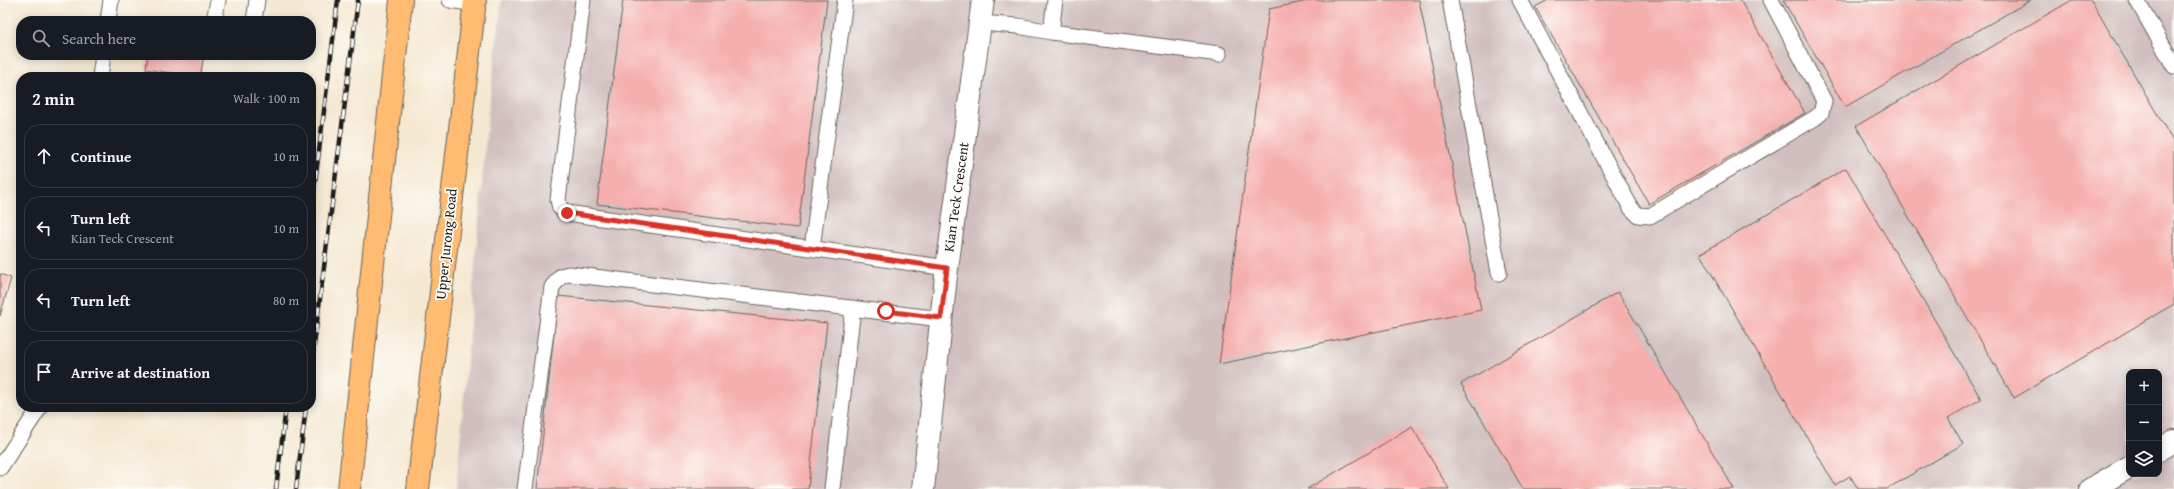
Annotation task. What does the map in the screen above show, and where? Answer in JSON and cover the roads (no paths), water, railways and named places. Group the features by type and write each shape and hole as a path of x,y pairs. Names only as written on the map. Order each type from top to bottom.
{"main road":[{"path":"349,489 401,0"},
{"name":"Upper Jurong Road","path":"418,489 475,2"}],"street":[{"name":"Kian Teck Crescent","path":"923,489 947,268 983,0"},
{"path":"2162,448 2174,441"},
{"path":"2091,489 2126,469"}],"lane":[{"path":"109,16 111,0"},
{"path":"215,16 218,0"},
{"path":"255,16 257,0"},
{"path":"450,0 475,2"},
{"path":"583,0 558,200 560,208 567,213 947,268"},
{"path":"812,248 845,0"},
{"path":"1051,32 1055,0"},
{"path":"1450,0 1499,273"},
{"path":"1520,0 1631,208 1638,215 1650,216 1802,126 1821,113 1824,101 1771,0"},
{"path":"2137,0 2174,66"},
{"path":"980,24 1018,26 1051,32 1219,54"},
{"path":"101,72 102,60"},
{"path":"525,489 552,287 561,276 569,274 941,318"},
{"path":"832,489 853,308"},
{"path":"0,468 37,412"}],"railway":[{"path":"316,174 338,0"},
{"path":"316,330 358,0"},
{"path":"276,489 285,412"},
{"path":"296,489 305,412"}]}
